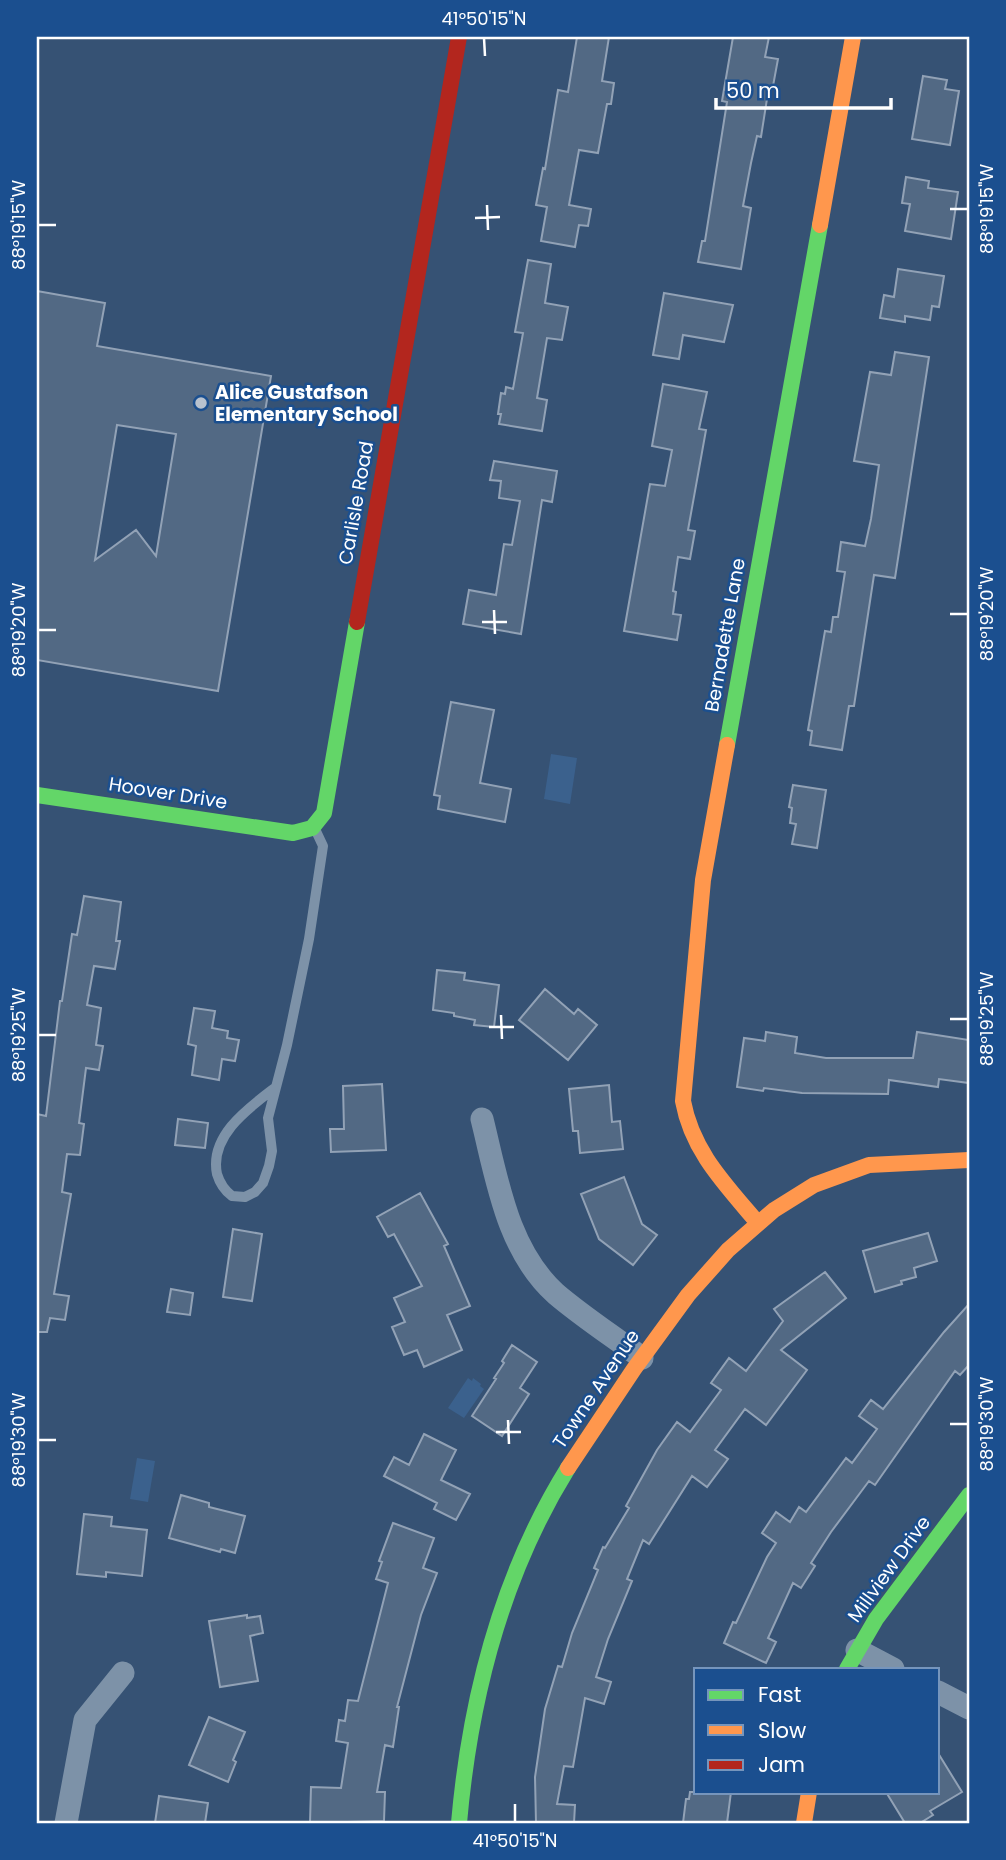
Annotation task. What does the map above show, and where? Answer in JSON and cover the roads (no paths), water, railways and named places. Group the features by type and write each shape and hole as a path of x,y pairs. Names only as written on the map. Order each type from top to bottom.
{"street":[{"name":"Carlisle Road","path":"314,828 324,813 458,37"},
{"name":"Bernadette Lane","path":"757,1222 698,1152 685,1119 683,1101 703,880 853,37"},
{"name":"Hoover Drive","path":"37,795 293,833 314,828"},
{"path":"482,1119 507,1218 527,1259 555,1292 642,1358"},
{"name":"Towne Avenue","path":"459,1823 461,1787 474,1710 494,1634 519,1559 558,1484 642,1358 698,1283 757,1222 802,1192 868,1165 969,1160"},
{"name":"Millview Drive","path":"852,1660 876,1619 969,1495"},
{"path":"852,1660 888,1668"},
{"path":"66,1823 85,1720 122,1673"},
{"path":"940,1693 969,1708"},
{"path":"804,1823 809,1794"}],"lane":[{"path":"276,1087 238,1120 220,1145 216,1162 218,1174 222,1186 232,1196 240,1198 259,1188 272,1151 268,1118 276,1087 306,953 323,846 314,828"}],"water":[{"path":"551,754 577,758 570,804 544,799"},
{"path":"468,1378 472,1381 473,1378 484,1389 464,1418 448,1408"},
{"path":"137,1458 155,1461 148,1502 130,1499"}],"place":[{"name":"Alice Gustafson Elementary School","path":"201,403"}]}
